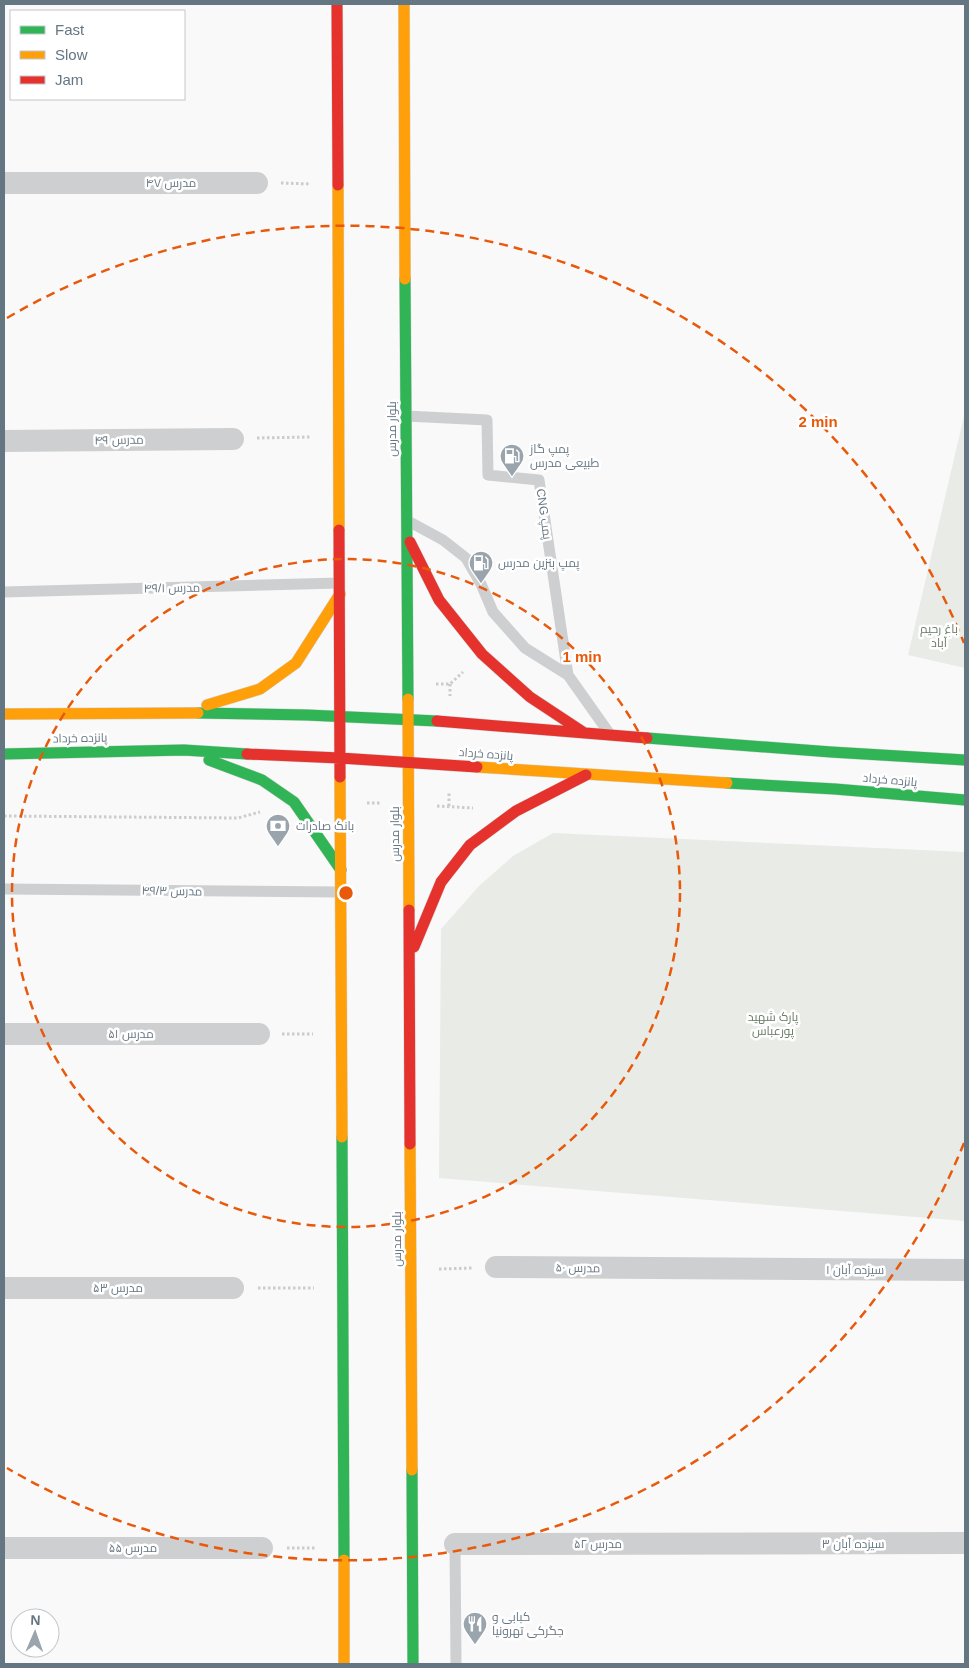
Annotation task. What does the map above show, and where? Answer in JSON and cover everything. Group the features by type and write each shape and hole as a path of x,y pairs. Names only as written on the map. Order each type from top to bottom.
{"main road":[{"path":"337,4 344,1664"},
{"name":"بلوار مدرس","path":"404,4 413,1664"},
{"path":"407,522 412,547 439,600 482,654 530,697 584,733"},
{"path":"184,712 260,689 296,663 340,588"},
{"name":"پانزده خرداد","path":"4,714 184,712 340,715 610,734 831,757 965,760"},
{"path":"184,750 262,780 294,802 341,870"},
{"name":"پانزده خرداد","path":"4,754 184,750 271,756 340,758 586,775 830,784 962,801"},
{"path":"409,958 441,882 470,844 516,811 586,775"}],"street":[{"name":"مدرس ۴۷","path":"4,183 258,183"},
{"name":"مدرس ۴۹","path":"4,441 233,439"},
{"name":"مدرس ۵۱","path":"4,1034 259,1034"},
{"name":"مدرس ۵۰","path":"496,1267 746,1270"},
{"name":"سیزده آبان ۱","path":"746,1270 965,1270"},
{"name":"مدرس ۵۳","path":"4,1288 232,1288"},
{"name":"سیزده آبان ۳","path":"742,1544 965,1543"},
{"name":"مدرس ۵۲","path":"455,1544 742,1544"},
{"name":"مدرس ۵۵","path":"4,1548 262,1548"}],"lane":[{"name":"CNG پمپ","path":"406,416 487,420 488,476 539,480 568,675"},
{"path":"407,522 443,540 466,558 481,584 493,612 525,648 568,675 610,734"},
{"name":"مدرس ۴۹/۱","path":"4,592 340,588"},
{"name":"مدرس ۴۹/۳","path":"4,889 341,892"},
{"path":"455,1544 456,1664"}],"path":[{"path":"258,183 338,184"},
{"path":"233,439 339,436"},
{"path":"4,816 238,818 294,802"},
{"path":"259,1034 342,1034"},
{"path":"411,1269 496,1267"},
{"path":"232,1288 343,1288"},
{"path":"262,1548 344,1548"}],"green space":[{"name":"باغ رحیم آباد","path":"965,412 965,668 908,655"},
{"name":"پارک شهید پورعباس","path":"553,833 965,852 965,1221 439,1178 441,929 479,886 513,856"}],"traffic: fast":[{"path":"405,279 408,699"},
{"path":"198,713 307,715 437,721"},
{"path":"647,738 965,760"},
{"path":"4,754 184,750 247,754"},
{"path":"209,760 262,780 294,802 341,870"},
{"path":"727,783 835,789 965,800"},
{"path":"342,1137 344,1560"},
{"path":"412,1470 413,1664"}],"traffic: slow":[{"path":"404,4 405,279"},
{"path":"338,185 339,530"},
{"path":"207,705 260,689 296,663 340,594"},
{"path":"408,699 409,910"},
{"path":"4,714 198,713"},
{"path":"477,767 727,783"},
{"path":"340,777 342,1137"},
{"path":"410,1144 412,1470"},
{"path":"344,1560 344,1664"}],"traffic: jam":[{"path":"337,4 338,185"},
{"path":"339,530 340,777"},
{"path":"410,542 439,600 482,654 530,697 583,732"},
{"path":"437,721 647,738"},
{"path":"247,754 477,767"},
{"path":"414,947 441,882 470,845 516,811 586,775"},
{"path":"409,910 410,1144"}],"place":[{"name":"پمپ گاز طبیعی مدرس","path":"512,477"},
{"name":"پمپ بنزین مدرس","path":"481,584"},
{"name":"بانک صادرات","path":"278,847"},
{"name":"کبابی و جگرکی تهرونیا","path":"475,1645"}]}
